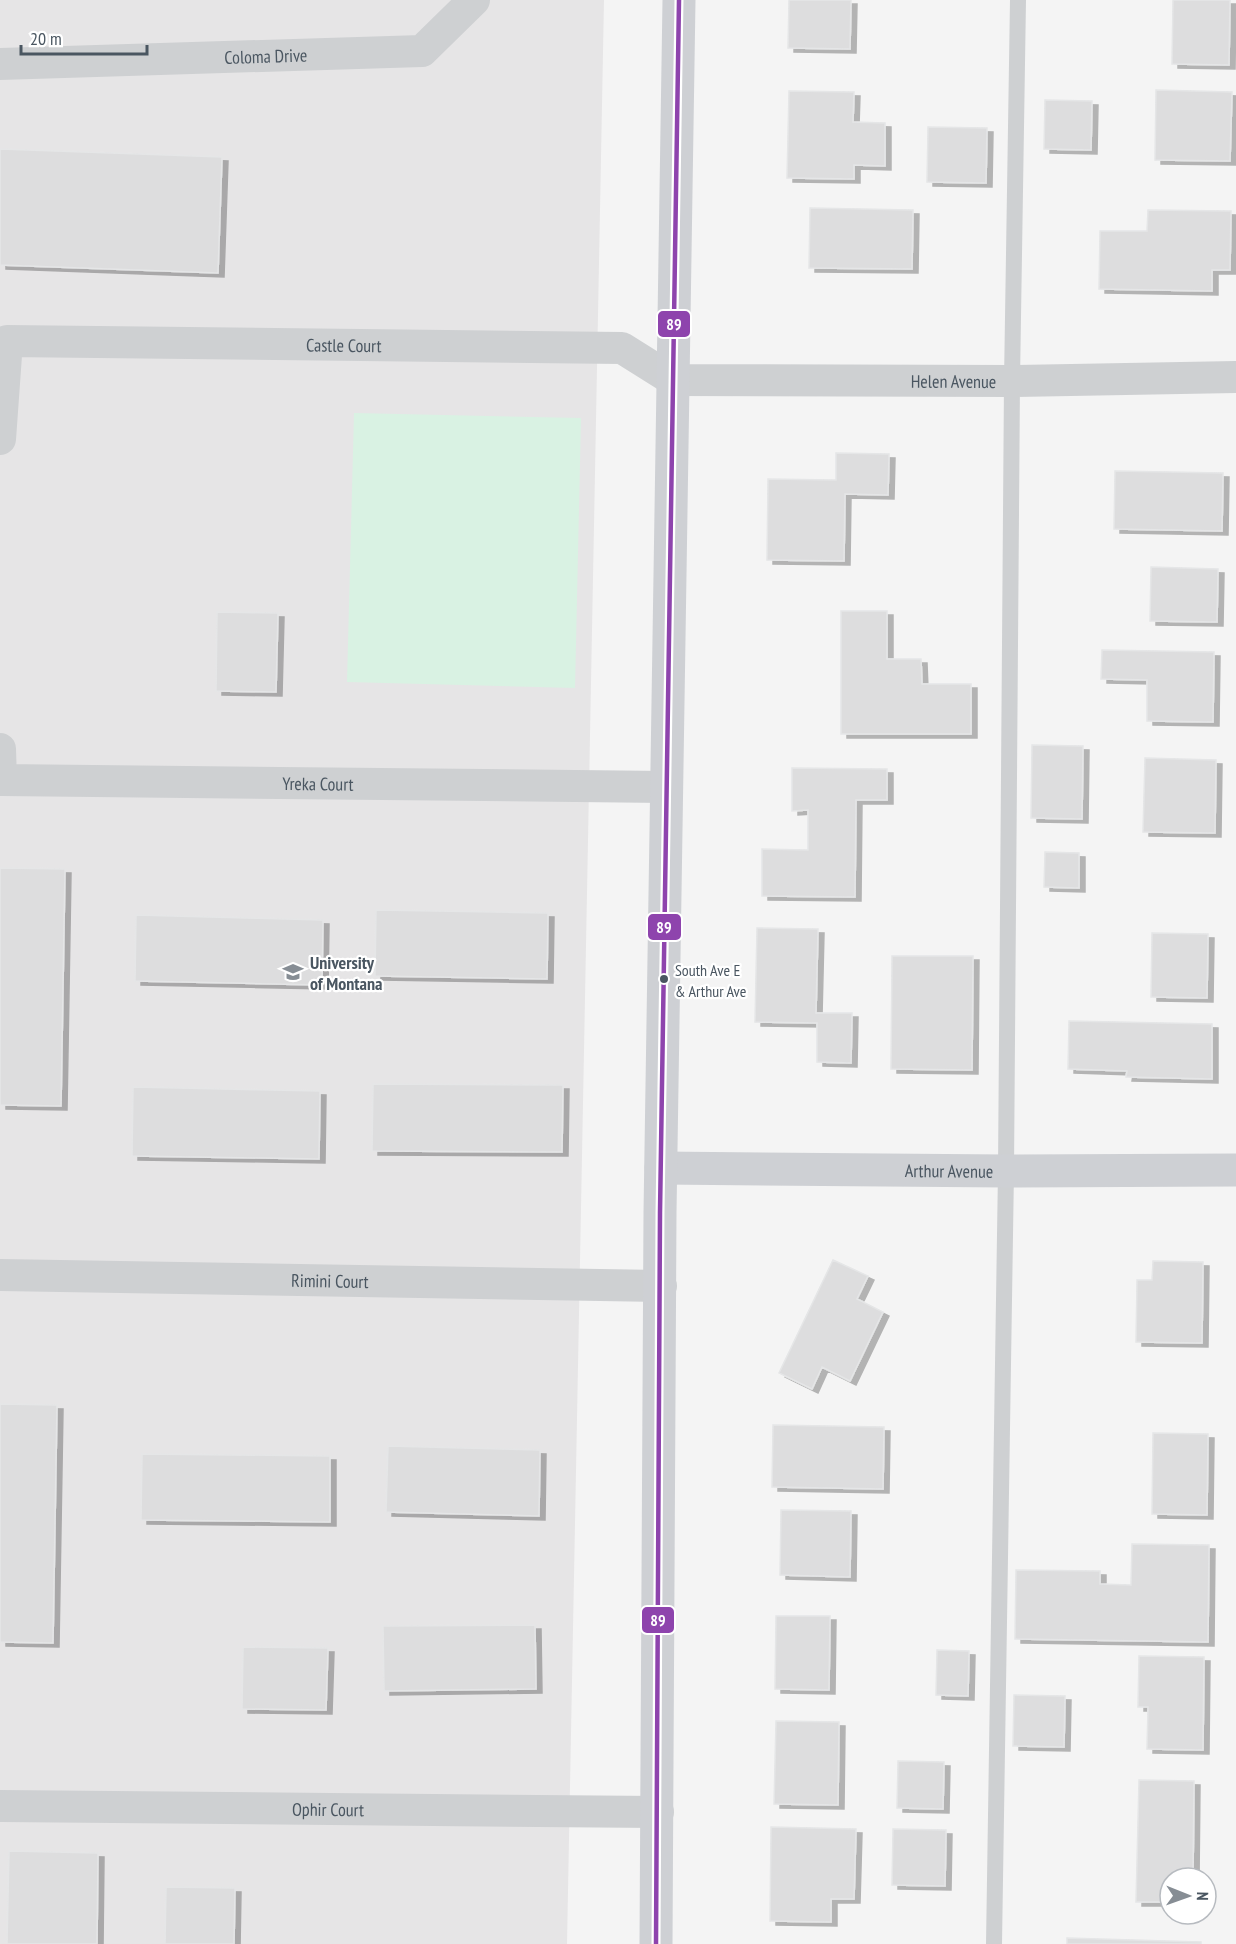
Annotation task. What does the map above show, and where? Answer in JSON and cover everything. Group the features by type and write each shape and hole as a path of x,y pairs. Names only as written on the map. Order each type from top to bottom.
{"street":[{"name":"Coloma Drive","path":"0,64 422,51 474,0"},
{"path":"656,1944 661,1168 679,0"},
{"name":"Castle Court","path":"0,439 7,341 622,348 673,380"},
{"name":"Helen Avenue","path":"673,380 1012,381 1236,377"},
{"name":"Yreka Court","path":"0,749 1,780 666,787"},
{"name":"Arthur Avenue","path":"661,1168 1236,1170"},
{"name":"Rimini Court","path":"0,1275 661,1286"},
{"name":"Ophir Court","path":"0,1806 658,1812"}],"lane":[{"path":"994,1944 1006,1171 1012,381 1018,0"}],"shaded area":[{"name":"University of Montana","path":"0,0 604,0 567,1944 0,1944"}],"green space":[{"path":"354,413 581,418 575,688 347,682"}],"building":[{"path":"789,0 851,0 850,49 788,48"},
{"path":"1173,0 1230,0 1229,65 1172,64"},
{"path":"1156,90 1232,92 1230,161 1155,160"},
{"path":"789,91 854,92 853,122 885,123 885,166 854,165 854,179 787,178"},
{"path":"1045,100 1092,101 1091,150 1044,149"},
{"path":"928,127 987,128 986,183 927,182"},
{"path":"0,149 222,157 218,273 0,265"},
{"path":"810,208 913,210 912,269 809,268"},
{"path":"1148,210 1231,211 1230,270 1212,270 1212,291 1099,289 1100,231 1147,231"},
{"path":"836,453 889,454 888,495 845,494 844,561 767,560 768,479 836,480"},
{"path":"1115,471 1223,473 1222,531 1114,529"},
{"path":"1151,567 1218,569 1217,622 1150,621"},
{"path":"841,611 887,611 887,659 921,659 922,684 971,684 971,734 841,734"},
{"path":"217,612 278,613 276,692 216,691"},
{"path":"1102,650 1214,652 1213,722 1147,721 1147,680 1101,679"},
{"path":"1032,745 1083,746 1082,819 1031,818"},
{"path":"1145,758 1216,760 1215,833 1143,832"},
{"path":"792,768 887,769 887,800 856,800 855,897 762,896 762,849 808,850 808,810 792,811"},
{"path":"1045,852 1079,853 1079,888 1044,887"},
{"path":"0,868 65,869 61,1106 0,1105"},
{"path":"376,910 548,913 547,979 375,976"},
{"path":"136,915 323,920 322,985 135,981"},
{"path":"757,928 818,929 816,1013 852,1013 851,1063 817,1062 817,1023 755,1022"},
{"path":"1152,933 1208,934 1207,998 1151,997"},
{"path":"892,956 973,956 972,1070 891,1069"},
{"path":"1069,1021 1212,1024 1212,1079 1126,1077 1127,1071 1068,1069"},
{"path":"373,1084 563,1085 562,1152 372,1151"},
{"path":"133,1087 320,1091 319,1159 132,1156"},
{"path":"833,1260 868,1276 857,1299 883,1312 850,1381 822,1367 812,1389 779,1373"},
{"path":"1153,1261 1203,1262 1202,1343 1136,1342 1137,1280 1152,1280"},
{"path":"0,1404 57,1405 53,1643 0,1642"},
{"path":"773,1425 884,1427 883,1489 772,1487"},
{"path":"1153,1433 1208,1434 1207,1515 1152,1514"},
{"path":"388,1446 540,1450 539,1516 386,1512"},
{"path":"142,1454 330,1456 330,1522 141,1520"},
{"path":"781,1510 851,1511 850,1577 780,1575"},
{"path":"1132,1544 1209,1545 1208,1642 1015,1639 1016,1570 1100,1571 1100,1584 1131,1585"},
{"path":"776,1616 830,1616 829,1690 775,1689"},
{"path":"535,1625 536,1689 384,1691 383,1626"},
{"path":"243,1647 328,1648 326,1710 242,1709"},
{"path":"937,1650 969,1651 968,1696 936,1695"},
{"path":"1139,1656 1204,1657 1203,1750 1147,1749 1148,1707 1138,1707"},
{"path":"1014,1695 1065,1696 1064,1747 1013,1746"},
{"path":"776,1721 839,1722 838,1805 774,1804"},
{"path":"898,1761 944,1762 943,1809 897,1808"},
{"path":"1139,1780 1194,1781 1193,1866 1158,1866 1158,1902 1136,1902"},
{"path":"771,1827 856,1829 854,1899 831,1899 831,1922 770,1921"},
{"path":"893,1829 946,1830 945,1886 892,1885"},
{"path":"9,1851 98,1853 97,1944 7,1944"},
{"path":"166,1887 235,1888 234,1944 165,1944"},
{"path":"1067,1938 1201,1942 1201,1944 1067,1944"}],"transit line":[{"name":"89","path":"656,1944 660,1213 679,0"}],"place":[{"name":"University of Montana","path":"293,972"},
{"name":"South Ave E & Arthur Ave","path":"664,979"}]}
